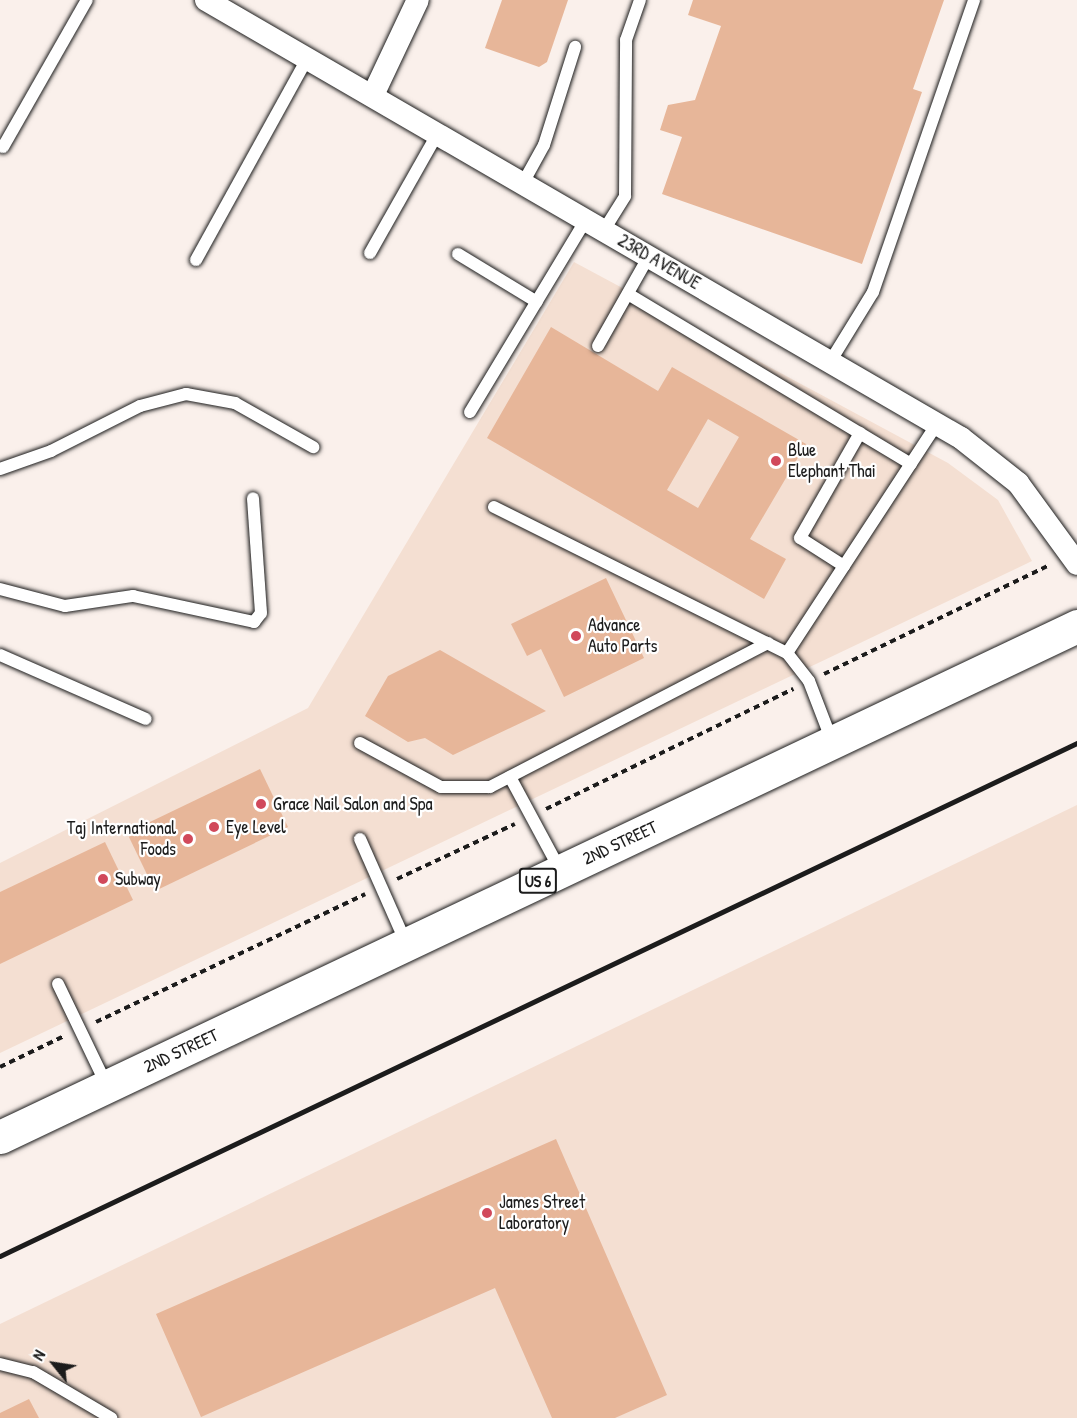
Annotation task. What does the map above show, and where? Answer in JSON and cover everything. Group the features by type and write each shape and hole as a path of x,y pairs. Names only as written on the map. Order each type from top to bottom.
{"main road":[{"name":"2ND STREET","path":"0,1137 1077,626"}],"street":[{"name":"23RD AVENUE","path":"206,0 308,57 937,424 1018,483 1077,564"},
{"path":"373,95 418,0"}],"lane":[{"path":"3,147 87,0"},
{"path":"470,412 537,302 595,225 625,196 626,40 640,0"},
{"path":"830,362 873,291 974,0"},
{"path":"523,183 544,145 575,47"},
{"path":"195,260 308,57"},
{"path":"370,253 438,133"},
{"path":"458,254 537,302"},
{"path":"598,346 649,256"},
{"path":"628,294 911,464"},
{"path":"0,469 51,451 140,406 186,394 235,403 313,447"},
{"path":"787,653 937,424"},
{"path":"844,566 800,538 860,433"},
{"path":"0,589 65,606 133,596 254,622 261,613 253,498"},
{"path":"494,507 787,653 809,681 832,742"},
{"path":"360,743 441,787 490,788 768,643"},
{"path":"0,655 146,719"},
{"path":"510,777 561,871"},
{"path":"360,839 406,944"},
{"path":"58,984 107,1086"},
{"path":"0,1364 33,1372 111,1418"}],"shaded area":[{"path":"574,262 948,463 998,500 1032,561 0,1053 0,863 308,708"},
{"path":"1077,805 1077,1418 0,1418 0,1324"}],"building":[{"path":"502,0 568,0 547,62 539,67 485,48"},
{"path":"693,0 944,0 913,89 922,92 862,264 662,194 682,137 660,130 668,105 695,100 721,26 688,15"},
{"path":"551,327 658,391 672,367 806,444 750,539 786,559 764,599 487,438","holes":["708,419 739,437 698,508 667,490"]},
{"name":"Advance Auto Parts","path":"606,578 644,658 564,697 541,649 527,656 511,624"},
{"path":"440,650 546,711 453,755 425,738 408,742 365,716 388,676"},
{"path":"260,769 288,827 155,891 127,833"},
{"path":"105,842 133,900 0,964 0,892"},
{"name":"James Street Laboratory","path":"556,1139 667,1395 615,1418 552,1418 495,1288 201,1417 156,1314"},
{"path":"29,1399 39,1418 0,1418 0,1413"}],"railway":[{"path":"0,1256 1077,743"}],"place":[{"name":"Blue Elephant Thai","path":"776,461"},
{"name":"Advance Auto Parts","path":"576,636"},
{"name":"Grace Nail Salon and Spa","path":"261,804"},
{"name":"Eye Level","path":"214,827"},
{"name":"Taj International Foods","path":"188,839"},
{"name":"Subway","path":"103,879"},
{"name":"James Street Laboratory","path":"487,1213"}]}
